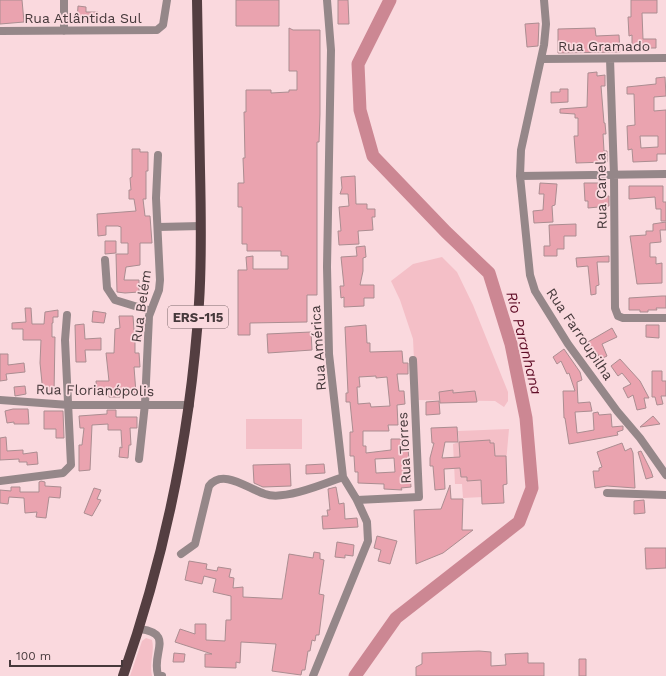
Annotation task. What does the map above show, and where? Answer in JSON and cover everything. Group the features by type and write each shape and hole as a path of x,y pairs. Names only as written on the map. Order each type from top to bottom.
{"main road":[{"name":"ERS-115","path":"123,676 140,629 163,540 190,405 200,302 201,226 197,0"}],"street":[{"path":"64,0 64,31"},
{"name":"Rua Atlântida Sul","path":"0,31 157,30 163,25 167,0"},
{"name":"Rua América","path":"313,676 368,541 367,522 357,500 342,477 329,354 327,319 331,50 328,0"},
{"name":"Rua Farroupilha","path":"544,0 546,24 542,59 520,150 520,176 530,275 536,291 568,344 640,438 666,475"},
{"name":"Rua Gramado","path":"542,59 666,58"},
{"name":"Rua Canela","path":"610,59 614,175 615,308 618,316 623,318 666,318"},
{"name":"Rua Belém","path":"139,459 145,404 150,316 160,280 156,198 158,155"},
{"path":"520,176 666,174"},
{"path":"158,226 201,226"},
{"path":"105,260 107,288 115,300 151,311"},
{"path":"0,481 63,473 71,465 65,340 67,315"},
{"name":"Rua Torres","path":"357,500 419,497 413,360"},
{"name":"Rua Florianópolis","path":"0,400 69,405 190,405"},
{"path":"182,554 195,544 209,486 214,480 221,478 243,484 266,495 272,495 305,491 342,477"},
{"path":"607,493 666,495"},
{"path":"140,629 156,633 160,640 157,670 158,675 162,676"}],"shaded area":[{"path":"442,257 457,272 473,305 508,392 508,401 504,407 495,401 416,400 413,339 400,300 391,281 413,264"},
{"path":"246,419 302,419 302,449 246,449"},
{"path":"509,429 503,496 463,498 462,484 455,484 453,444 459,442 458,431"},
{"path":"146,638 152,640 153,644 151,666 152,676 130,676 142,641"}],"building":[{"path":"0,0 22,0 24,22 0,24"},
{"path":"236,0 279,0 279,26 236,26"},
{"path":"338,0 348,0 349,24 338,24"},
{"path":"631,0 657,0 657,13 642,13 643,39 656,39 656,48 644,48 644,45 632,45 632,35 629,36 628,17 631,17"},
{"path":"78,6 86,7 86,12 98,12 98,22 77,22"},
{"path":"539,23 538,46 527,47 525,24"},
{"path":"289,28 293,30 320,30 320,114 319,142 317,142 317,295 307,295 307,322 250,323 250,335 238,335 238,270 247,270 246,257 253,256 253,269 288,269 288,256 281,256 281,251 247,251 247,244 242,244 242,207 238,207 238,183 244,183 243,158 245,158 244,112 246,112 246,90 271,90 271,93 297,90 297,71 289,71"},
{"path":"595,28 596,36 619,35 620,52 558,53 558,29"},
{"path":"597,72 597,76 605,75 605,86 601,86 606,134 603,134 604,151 607,151 607,162 576,163 574,136 578,136 578,118 575,118 575,114 560,113 560,109 587,107 588,73"},
{"path":"665,77 666,96 654,97 654,111 666,110 666,154 657,154 657,161 633,162 632,149 628,150 627,126 635,125 634,94 627,94 627,87 656,84 656,78","holes":["640,136 658,136 658,147 641,148"]},
{"path":"560,89 568,89 568,102 551,103 551,92 560,92"},
{"path":"132,149 140,149 140,152 148,152 146,199 143,199 145,216 150,216 152,243 140,243 140,265 126,267 124,280 139,280 139,292 125,293 117,292 116,254 128,254 128,243 121,243 121,227 118,226 106,226 106,235 98,236 97,214 136,211 134,199 129,199 129,190 131,190 130,178 132,177"},
{"path":"355,176 356,204 367,204 367,209 375,209 375,217 372,217 373,230 358,231 359,244 339,245 338,231 341,231 339,207 349,206 348,194 340,194 342,188 341,177"},
{"path":"540,183 557,184 555,205 552,206 553,222 534,223 533,211 543,210 544,194 539,194"},
{"path":"584,183 598,183 598,197 609,196 609,206 588,208 588,201 585,201"},
{"path":"629,186 663,186 663,202 666,202 666,221 661,221 661,209 656,209 655,197 629,199"},
{"path":"666,222 666,230 660,230 661,242 650,243 650,257 656,257 656,264 662,263 662,283 637,284 630,236 646,235 646,231 653,231 653,224"},
{"path":"576,224 576,236 564,236 564,249 557,249 557,256 544,256 544,246 550,246 549,225"},
{"path":"105,241 116,241 116,253 105,254"},
{"path":"365,246 366,257 363,258 363,271 360,285 374,285 374,298 364,298 364,306 344,307 344,297 341,298 340,286 344,286 341,257 357,256 356,247"},
{"path":"609,256 609,262 597,262 599,285 596,286 596,294 591,295 588,266 577,267 576,258"},
{"path":"666,296 666,308 656,308 657,310 648,310 648,312 629,310 629,298"},
{"path":"25,308 31,308 32,324 44,324 45,312 58,310 58,317 53,317 52,323 52,337 55,337 54,393 43,393 40,363 41,340 23,340 23,329 12,329 12,323 26,322"},
{"path":"93,311 106,313 104,323 92,322"},
{"path":"119,316 133,316 134,330 139,330 140,339 135,339 135,353 139,353 140,367 134,367 136,393 119,394 120,397 109,397 108,392 97,393 96,381 109,381 106,353 114,353 115,329 120,328"},
{"path":"84,324 85,339 101,338 101,350 85,350 86,362 76,362 75,325"},
{"path":"366,325 367,343 370,343 370,352 402,351 403,363 408,363 408,374 397,374 399,391 404,391 405,404 397,405 398,425 388,425 389,431 363,431 363,446 366,446 366,453 391,450 391,439 404,439 405,449 408,448 411,487 401,488 402,490 384,489 384,484 358,483 358,472 355,472 354,456 350,456 350,432 353,432 350,402 346,402 346,393 348,393 345,327","holes":["376,376 376,378 387,377 390,406 371,407 370,403 358,404 357,387 360,387 359,377","394,458 395,472 376,473 375,459"]},
{"path":"646,325 659,325 659,338 646,337"},
{"path":"612,328 617,337 602,344 607,356 601,359 597,353 593,355 586,343"},
{"path":"311,332 312,350 268,353 267,334"},
{"path":"564,349 580,372 582,380 577,382 578,403 590,402 592,411 575,412 577,433 594,430 593,413 598,412 599,415 611,414 612,427 623,426 623,430 617,432 618,435 569,444 564,418 563,391 575,391 569,373 567,374 561,361 557,364 553,357"},
{"path":"0,354 8,354 8,365 24,363 25,372 6,374 7,380 0,381"},
{"path":"620,359 640,381 649,398 644,398 646,408 637,410 633,395 628,398 623,388 631,384 622,373 618,376 611,366"},
{"path":"652,371 662,371 662,381 666,381 666,396 661,396 663,404 657,405 655,397 652,397"},
{"path":"25,386 26,394 15,396 14,387"},
{"path":"453,390 453,393 475,391 477,402 440,403 439,392"},
{"path":"439,401 440,414 426,415 426,402"},
{"path":"13,409 28,409 29,424 14,424 14,422 7,423 5,411"},
{"path":"107,410 116,410 116,417 137,417 137,428 130,428 131,445 129,445 128,458 119,457 120,447 122,448 121,430 108,430 108,424 92,425 90,470 79,471 79,445 82,445 84,428 80,428 79,416 107,414"},
{"path":"44,411 63,411 64,438 56,438 56,429 44,429"},
{"path":"653,416 660,424 640,427"},
{"path":"457,427 458,442 445,442 442,458 460,457 459,442 490,440 490,443 494,443 495,456 506,456 507,484 503,485 504,503 482,504 481,480 467,481 467,477 461,477 460,468 444,469 445,489 435,490 433,466 430,466 430,458 434,443 432,443 431,428"},
{"path":"6,437 7,451 23,450 23,454 37,452 38,464 27,465 27,462 19,462 19,459 0,460 0,438"},
{"path":"622,443 625,451 631,448 633,453 635,488 607,486 595,488 593,471 599,471 599,468 602,467 597,452"},
{"path":"641,451 653,477 646,479 638,452"},
{"path":"290,464 291,486 263,487 254,483 253,465"},
{"path":"324,464 325,473 306,474 306,465"},
{"path":"39,482 45,482 45,486 61,487 60,498 49,497 46,518 36,517 37,512 25,513 24,498 9,497 8,504 0,503 0,490 11,491 11,487 20,487 20,492 39,492"},
{"path":"450,485 451,499 463,499 462,530 473,530 443,553 416,564 414,510 441,509"},
{"path":"336,487 339,504 344,503 345,519 357,518 358,527 323,529 322,516 328,516 327,510 330,510 328,489"},
{"path":"94,488 101,490 97,499 101,500 92,516 84,513"},
{"path":"644,500 645,513 634,514 634,501"},
{"path":"377,536 397,541 390,564 378,561 381,550 374,548"},
{"path":"337,542 354,545 353,556 345,555 345,558 335,557"},
{"path":"645,548 666,548 666,568 646,569"},
{"path":"314,552 320,553 320,559 324,560 319,594 324,595 319,635 316,635 315,641 312,640 310,651 308,651 305,670 302,670 301,675 272,671 276,644 241,642 240,663 236,662 236,668 205,667 205,654 212,654 175,642 180,629 195,634 195,624 206,624 206,640 225,641 226,620 231,620 231,596 213,592 216,579 204,576 202,584 185,580 189,561 207,564 206,569 217,571 218,567 231,569 229,577 234,578 233,588 243,587 243,597 282,599 289,554 313,558"},
{"path":"491,652 491,666 506,665 505,654 528,653 528,663 544,663 544,676 416,676 416,667 422,664 422,653"},
{"path":"174,653 185,654 184,662 173,662"},
{"path":"579,659 586,659 586,676 579,676"}],"waterway":[{"name":"Rio Paranhana","path":"355,676 396,618 519,522 532,488 526,418 511,344 489,273 446,232 373,156 360,110 358,64 390,0"}]}
